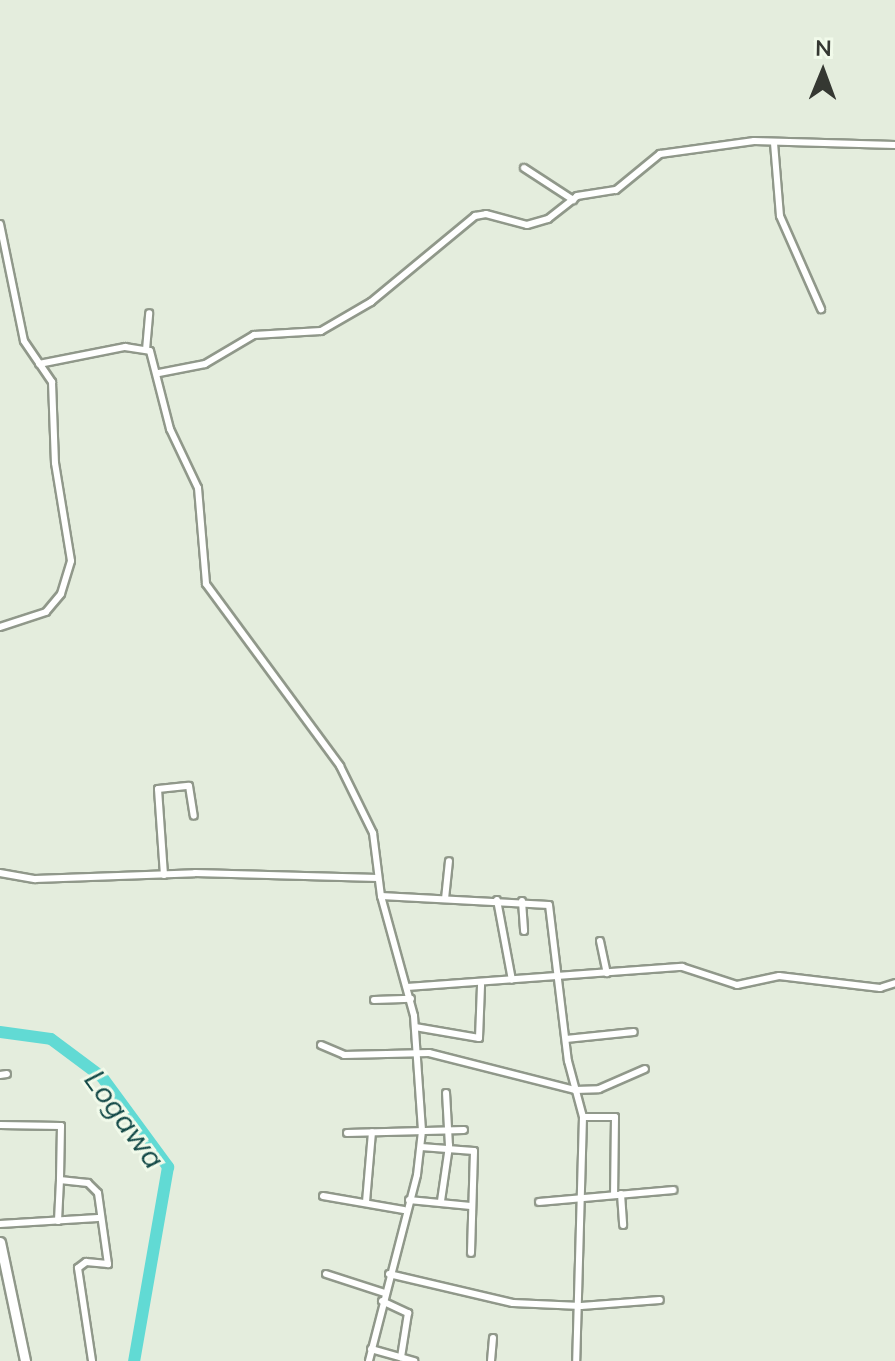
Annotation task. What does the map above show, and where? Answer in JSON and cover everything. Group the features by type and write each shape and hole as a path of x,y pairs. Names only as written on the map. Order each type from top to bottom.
{"main road":[{"path":"0,1242 25,1361"}],"street":[{"path":"159,373 205,364 254,335 321,331 371,302 475,216 527,225 548,219 573,200 616,190 660,154 774,143 895,145"},
{"path":"774,143 780,216 821,309"},
{"path":"524,168 573,200"},
{"path":"0,224 24,341 52,382 55,463 71,561 61,594 46,612 0,627"},
{"path":"149,313 146,350 159,373 170,429 198,488 206,584 340,766 373,833 381,896 411,999 417,1051 421,1147 369,1361"},
{"path":"39,364 125,347 146,350"},
{"path":"164,875 158,788 189,786 194,816"},
{"path":"445,899 449,861"},
{"path":"0,873 35,879 164,875 378,878"},
{"path":"381,896 522,901 549,905 561,977 566,1039 583,1117 581,1306 576,1361"},
{"path":"497,900 512,980"},
{"path":"522,901 524,931"},
{"path":"600,941 607,973"},
{"path":"407,987 481,985 682,967 737,985 779,976 880,988 895,983"},
{"path":"415,1027 479,1038 481,985"},
{"path":"374,1000 411,999"},
{"path":"566,1039 634,1032"},
{"path":"321,1045 344,1055 417,1051 575,1090 599,1089 645,1069"},
{"path":"441,1201 449,1146 446,1093"},
{"path":"583,1117 615,1117 617,1194 623,1225"},
{"path":"0,1125 63,1127 58,1221"},
{"path":"347,1133 464,1130"},
{"path":"366,1202 372,1132"},
{"path":"421,1147 449,1146 474,1151 471,1253"},
{"path":"60,1180 92,1185 108,1264 86,1262 78,1268 92,1361"},
{"path":"539,1202 584,1201 617,1194 673,1190"},
{"path":"323,1196 404,1210"},
{"path":"409,1200 471,1206"},
{"path":"0,1224 98,1218"},
{"path":"326,1274 385,1293"},
{"path":"389,1274 513,1303 581,1306 660,1300"},
{"path":"382,1301 408,1313 401,1357"},
{"path":"491,1361 493,1338"},
{"path":"371,1349 414,1361"}],"waterway":[{"name":"Logawa","path":"0,1032 51,1039 102,1077 168,1167 134,1361"}]}
